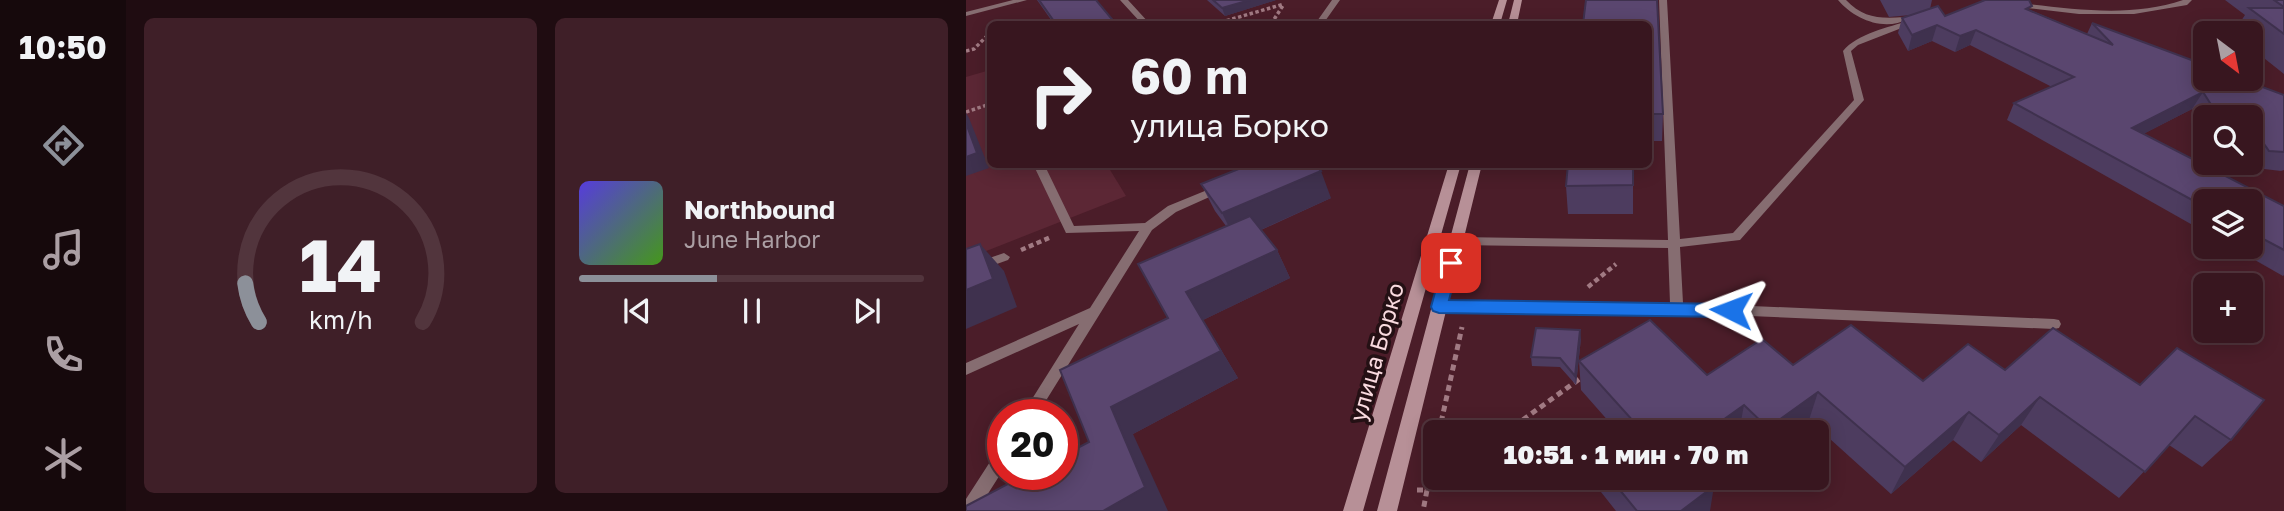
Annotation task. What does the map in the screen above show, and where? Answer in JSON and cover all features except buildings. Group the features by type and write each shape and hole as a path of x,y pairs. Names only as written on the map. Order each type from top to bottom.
{"main road":[{"path":"1496,21 1503,0"},
{"path":"1513,21 1518,0"},
{"name":"улица Борко","path":"1353,511 1454,168"},
{"path":"1387,511 1475,168"}],"lane":[{"path":"966,14 1023,0"},
{"path":"1124,0 1143,21"},
{"path":"1321,21 1336,0"},
{"path":"1663,0 1677,308"},
{"path":"1456,241 1674,244 1736,237 1859,100 1847,51 1855,43 1927,17 1872,21 1854,14 1842,0"},
{"path":"2005,4 2079,12 2134,12 2189,0"},
{"path":"1040,168 1070,230 1148,227"},
{"path":"1039,399 1148,227 1172,209 1232,184"},
{"path":"966,271 1003,257"},
{"path":"1439,307 1677,308 2054,324"},
{"path":"966,369 1094,311"},
{"path":"968,511 987,481"}],"path":[{"path":"1225,21 1284,4 1273,21"},
{"path":"966,51 974,49 987,36"},
{"path":"966,112 987,105"},
{"path":"1003,257 1070,230"},
{"path":"1563,307 1642,243"},
{"path":"1522,420 1591,370"}],"shaded area":[{"path":"987,71 987,168 1109,168 1126,196 966,259 966,77"}],"route":[{"path":"1451,263 1439,307 1731,310"}]}
